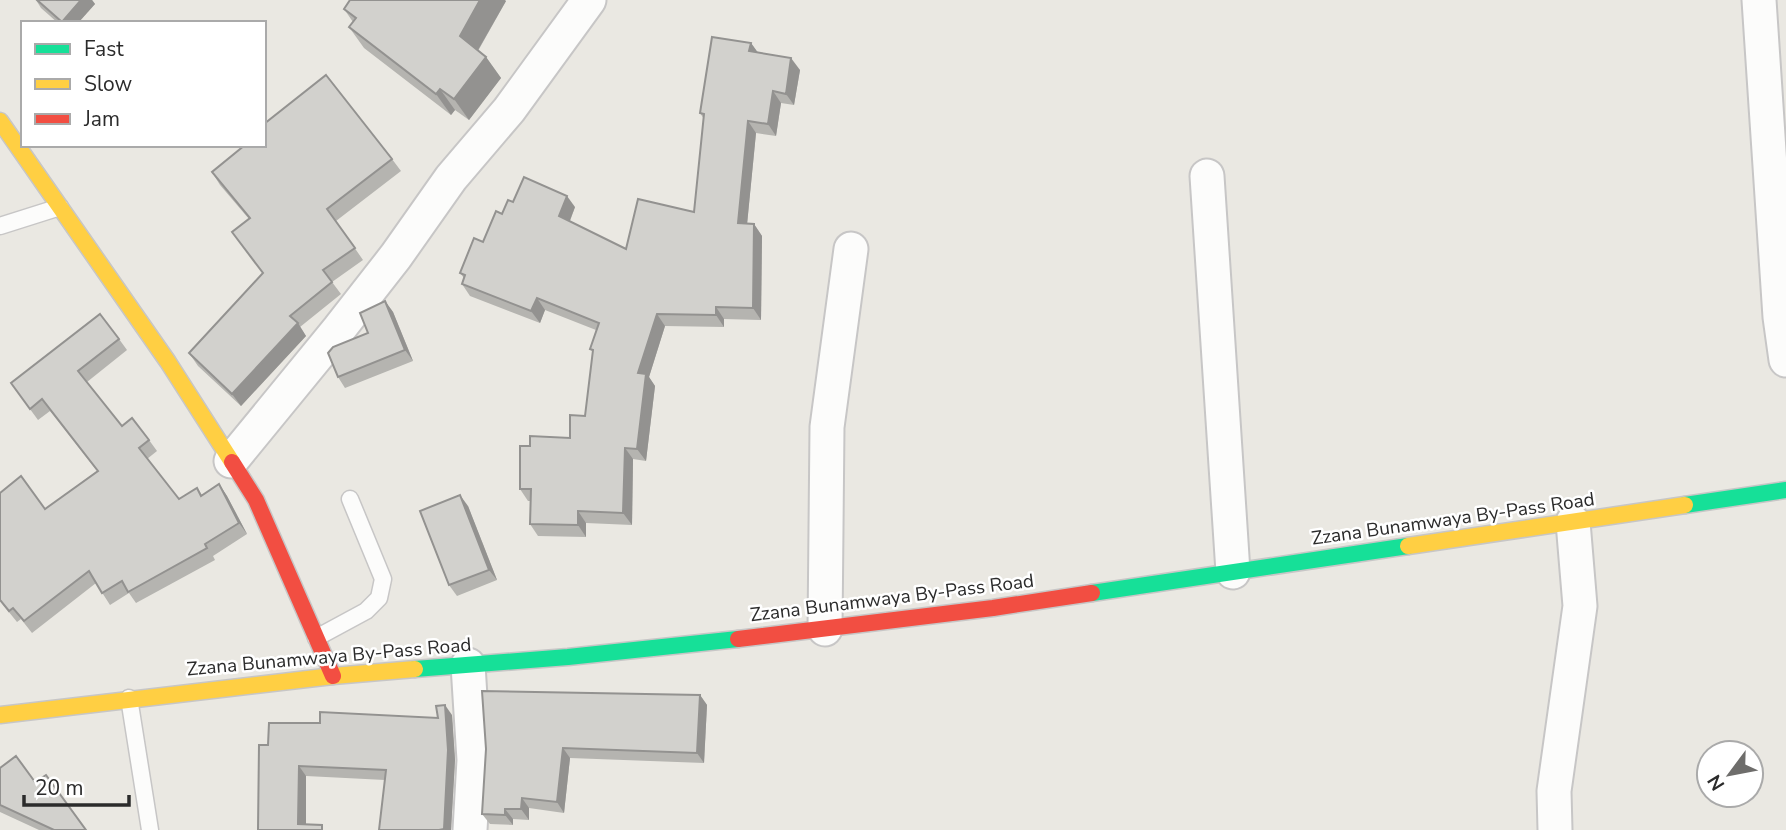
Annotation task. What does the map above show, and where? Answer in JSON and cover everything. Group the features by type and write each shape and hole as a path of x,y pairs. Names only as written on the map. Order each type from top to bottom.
{"street":[{"path":"231,461 396,256 452,178 509,110 589,0"},
{"path":"1759,0 1779,304 1786,360"},
{"path":"0,121 168,362 256,500 333,676"},
{"path":"1207,176 1233,572"},
{"path":"825,629 827,427 851,249"},
{"name":"Zzana Bunamwaya By-Pass Road","path":"0,715 333,676 825,629 993,608 1786,490"},
{"path":"1555,830 1554,791 1580,606 1573,523"},
{"path":"468,665 474,760 470,830"}],"lane":[{"path":"0,226 60,207"},
{"path":"316,638 366,611 379,598 383,579 350,499"},
{"path":"129,698 150,830"}],"building":[{"path":"37,0 81,0 61,21"},
{"path":"350,0 480,0 460,36 486,57 454,99 440,89 436,94 349,27 356,18 344,9"},
{"path":"712,37 751,43 749,51 791,58 786,94 773,91 768,124 748,121 738,223 754,224 753,308 716,307 716,315 657,314 638,373 646,374 637,449 625,448 623,513 578,511 578,525 530,524 531,489 520,489 520,446 530,446 530,436 570,438 570,415 585,416 593,350 590,349 599,323 537,298 531,311 462,284 465,275 460,273 474,238 483,242 496,211 502,214 508,200 513,202 524,177 567,196 559,216 626,249 638,199 694,212 704,114 700,113"},
{"path":"326,75 392,159 327,209 355,248 323,270 332,282 290,316 298,323 232,394 189,353 263,273 232,232 250,218 212,172 243,147 266,147 266,122"},
{"path":"385,301 405,350 338,377 328,353 333,347 368,333 360,313"},
{"path":"100,314 119,339 78,371 122,426 132,418 149,440 139,448 179,499 197,488 201,496 219,484 239,523 205,544 207,548 128,592 122,581 102,593 89,571 24,621 13,608 9,611 0,600 0,493 21,476 45,509 98,471 42,399 30,409 11,383"},
{"path":"460,495 489,570 449,585 420,511"},
{"path":"482,691 700,695 697,753 563,748 557,802 522,798 521,809 505,809 505,815 482,814 486,749"},
{"path":"445,705 448,750 444,829 379,830 386,770 299,766 298,824 322,825 322,830 258,830 259,745 268,745 269,723 320,723 320,712 438,718 436,706"},
{"path":"16,756 35,782 46,775 86,830 54,830 0,805 0,768"}],"traffic: fast":[{"path":"1685,505 1786,490"},
{"path":"1092,593 1408,546"},
{"path":"415,669 568,657 738,639"}],"traffic: slow":[{"path":"0,121 168,362 232,462"},
{"path":"1408,546 1685,505"},
{"path":"0,715 415,669"}],"traffic: jam":[{"path":"232,462 256,500 333,676"},
{"path":"738,639 993,608 1092,593"}]}
